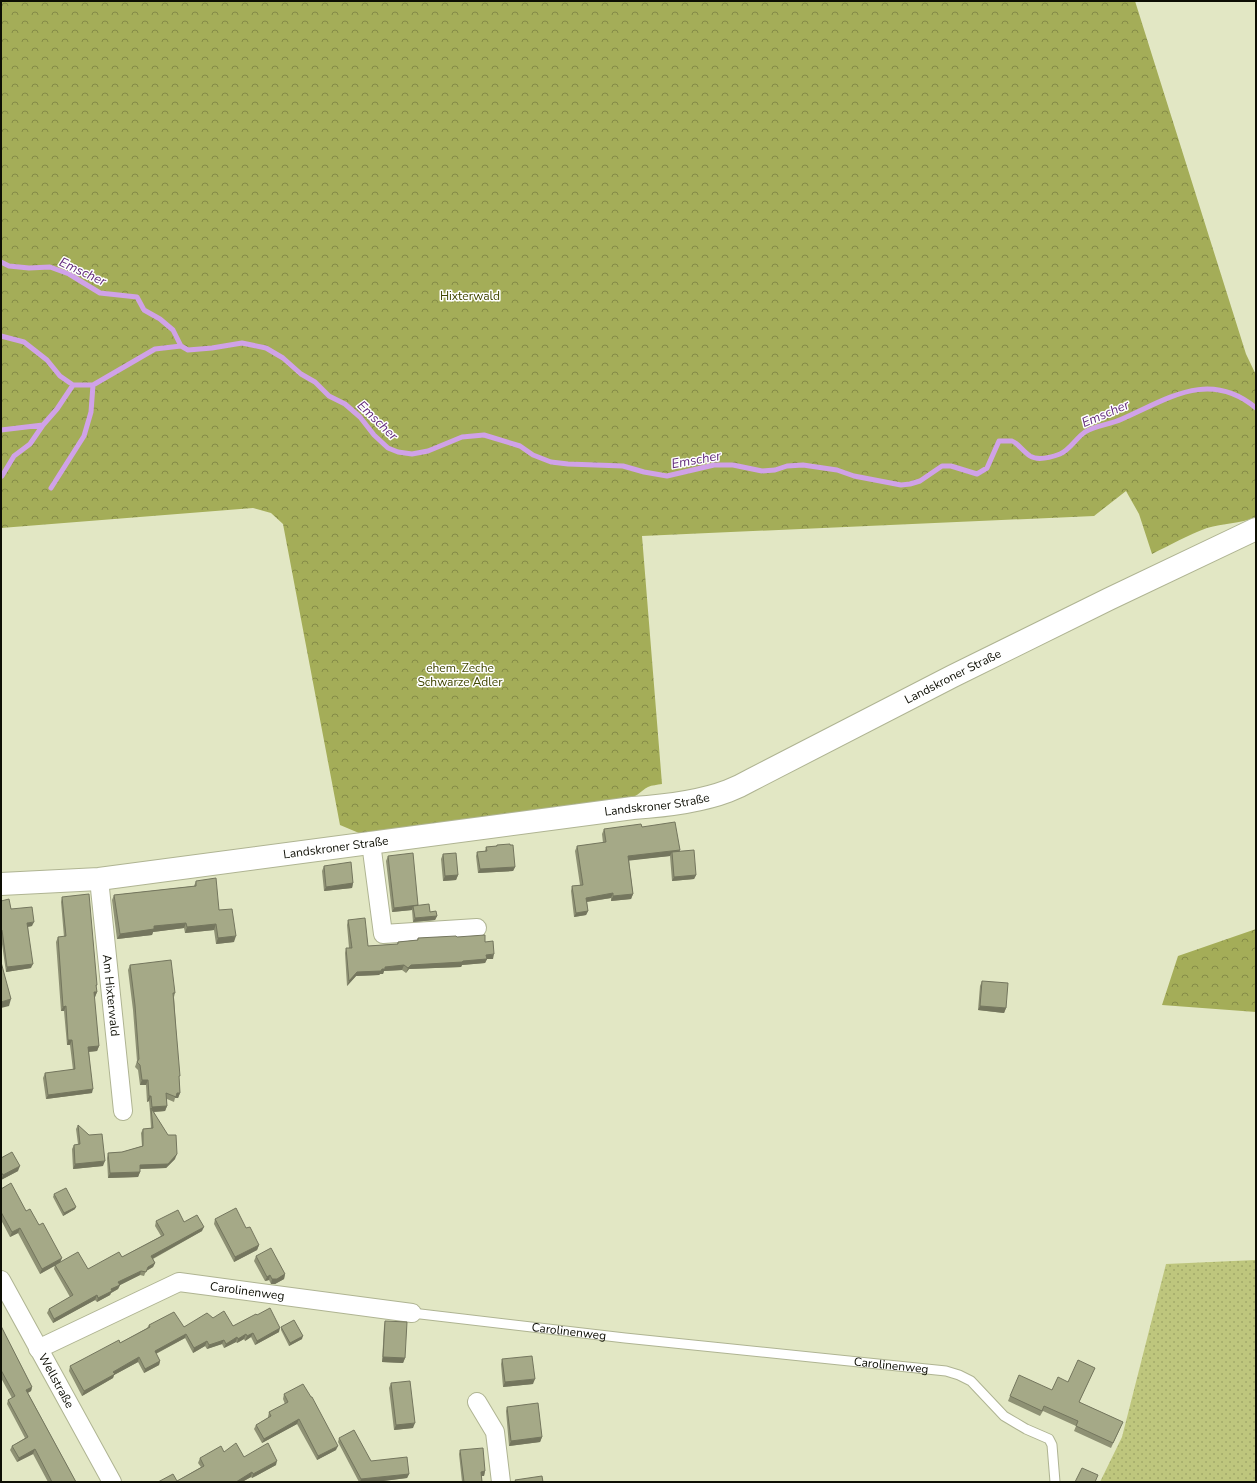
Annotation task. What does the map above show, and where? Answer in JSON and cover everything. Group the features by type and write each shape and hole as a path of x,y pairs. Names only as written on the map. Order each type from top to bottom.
{"street":[{"name":"Landskroner Straße","path":"1,884 99,879 661,806 698,799 727,791 953,676 1110,599 1256,530"},
{"path":"371,843 383,934 477,928"},
{"name":"Am Hixterwald","path":"99,879 123,1111"},
{"name":"Wellstraße","path":"1,1280 112,1482"},
{"name":"Carolinenweg","path":"38,1349 179,1282 412,1313"},
{"path":"477,1402 495,1432 501,1482"}],"lane":[{"name":"Carolinenweg","path":"412,1313 625,1338 946,1370 971,1380 1004,1416 1049,1440 1052,1445 1055,1482"}],"green space":[{"name":"Hixterwald","path":"1,1 1135,1 1246,354 1256,375 1256,517 1244,521 1207,528 1152,554 1139,514 1126,491 1094,516 642,536 662,784 650,786 635,796 629,798 359,833 340,825 283,524 271,513 253,508 1,528"},
{"path":"1256,929 1256,1012 1162,1005 1178,956"},
{"path":"1256,1260 1256,1482 1100,1482 1122,1437 1166,1264"}],"building":[{"path":"675,822 680,850 628,856 633,894 613,896 613,893 586,898 588,911 576,913 572,886 583,885 577,846 606,842 604,829 641,824 642,827"},
{"path":"510,844 513,845 515,867 480,869 477,852 487,851 486,847"},
{"path":"694,850 696,875 674,877 672,852"},
{"path":"413,853 418,905 394,908 388,856"},
{"path":"456,853 458,875 445,876 443,854"},
{"path":"351,862 353,883 326,887 324,866"},
{"path":"216,878 219,910 232,909 236,936 218,938 216,924 187,927 186,923 154,926 154,929 120,934 114,895 196,886 196,881"},
{"path":"89,894 97,985 97,992 94,992 99,1046 88,1047 93,1089 48,1095 45,1073 75,1069 72,1040 68,1040 66,1006 63,1007 58,937 66,936 62,897"},
{"path":"9,899 11,909 32,907 34,922 27,923 33,964 7,967 1,930 1,901"},
{"path":"429,904 430,912 436,911 437,916 415,918 413,906"},
{"path":"365,918 368,946 398,944 398,942 418,940 418,938 485,935 485,942 493,941 494,954 486,955 487,959 411,965 408,968 404,965 385,967 385,969 382,969 381,971 357,972 349,981 346,948 352,948 348,920"},
{"path":"171,960 175,993 173,993 180,1093 177,1093 176,1097 166,1093 167,1106 152,1107 151,1096 149,1096 148,1080 142,1080 140,1065 137,1062 139,1059 130,965"},
{"path":"1,962 11,999 1,1002"},
{"path":"982,981 1008,983 1006,1008 980,1006"},
{"path":"151,1108 168,1135 176,1135 177,1154 168,1164 140,1165 140,1172 110,1173 108,1153 122,1152 143,1146 143,1129 153,1128"},
{"path":"78,1125 89,1135 102,1134 105,1161 75,1164 74,1145 80,1144"},
{"path":"12,1152 20,1166 3,1175 1,1172 1,1158"},
{"path":"11,1183 26,1211 30,1209 39,1225 43,1223 62,1258 42,1269 20,1228 12,1232 1,1212 1,1189"},
{"path":"66,1188 76,1207 64,1213 54,1194"},
{"path":"236,1208 246,1228 250,1227 259,1245 235,1257 215,1219"},
{"path":"178,1210 184,1222 197,1215 204,1227 151,1256 155,1263 148,1267 146,1272 141,1271 118,1282 120,1285 111,1289 112,1291 98,1298 97,1295 54,1319 49,1309 73,1295 55,1265 78,1252 88,1269 119,1252 122,1257 164,1235 156,1221"},
{"path":"271,1248 285,1274 277,1279 272,1279 270,1275 267,1277 256,1256"},
{"path":"270,1308 280,1328 257,1341 253,1333 247,1336 246,1334 238,1339 237,1337 226,1344 224,1340 209,1345 207,1341 194,1348 186,1334 155,1351 160,1361 145,1369 139,1357 113,1372 115,1374 84,1391 70,1366 119,1340 120,1343 174,1312 184,1327 207,1313 213,1318 224,1311 233,1326"},
{"path":"294,1320 303,1336 290,1343 281,1327"},
{"path":"385,1321 407,1322 405,1358 383,1357"},
{"path":"1,1326 32,1387 26,1390 76,1482 52,1482 35,1449 19,1458 12,1446 28,1437 8,1400 15,1396 1,1370"},
{"path":"532,1356 535,1379 505,1382 502,1359"},
{"path":"1078,1360 1095,1368 1079,1402 1123,1422 1113,1443 1076,1426 1078,1421 1044,1406 1042,1411 1010,1396 1019,1375 1052,1390 1058,1377 1068,1382"},
{"path":"410,1381 415,1423 396,1425 391,1383"},
{"path":"303,1384 312,1397 338,1446 318,1456 299,1419 264,1439 256,1425 271,1416 269,1412 288,1402 284,1394"},
{"path":"538,1403 542,1437 511,1441 507,1407"},
{"path":"354,1430 371,1461 407,1457 409,1474 361,1479 339,1438"},
{"path":"236,1443 244,1457 268,1443 277,1461 253,1474 252,1472 236,1482 158,1482 173,1474 177,1481 204,1466 200,1458 221,1446 224,1452"},
{"path":"483,1448 485,1471 481,1472 482,1482 464,1482 460,1450"},
{"path":"1082,1468 1098,1475 1095,1482 1075,1482"},
{"path":"542,1476 543,1482 516,1482 515,1480"}],"waterway":[{"name":"Emscher","path":"1,262 9,266 29,268 50,267 69,274 100,293 137,297 144,310 160,319 173,330 181,346"},
{"name":"Emscher","path":"1,336 24,342 47,360 60,376 73,385 93,385 155,349 181,346 188,350 242,343 266,348 283,358 301,374 315,382 329,396 345,404 360,417 374,435 388,448 398,452 412,454 428,451 462,437 484,435 520,446 533,455 551,462 623,466 667,476 714,465 733,465 762,471 775,470 787,466 803,465 837,470 854,476 901,485 910,484 920,481 942,466 951,466 977,474 987,468 999,441 1012,441 1030,456 1037,458 1057,455 1067,450 1085,432 1089,430 1117,421 1172,396 1189,391 1205,389 1222,390 1239,396 1256,408"},
{"path":"1,430 43,425 57,409 73,385"},
{"path":"51,488 84,436 91,412 93,385"},
{"path":"2,476 14,456 30,444 43,425"}],"park label":[{"name":"ehem. Zeche Schwarze Adler","path":"460,675"}]}
